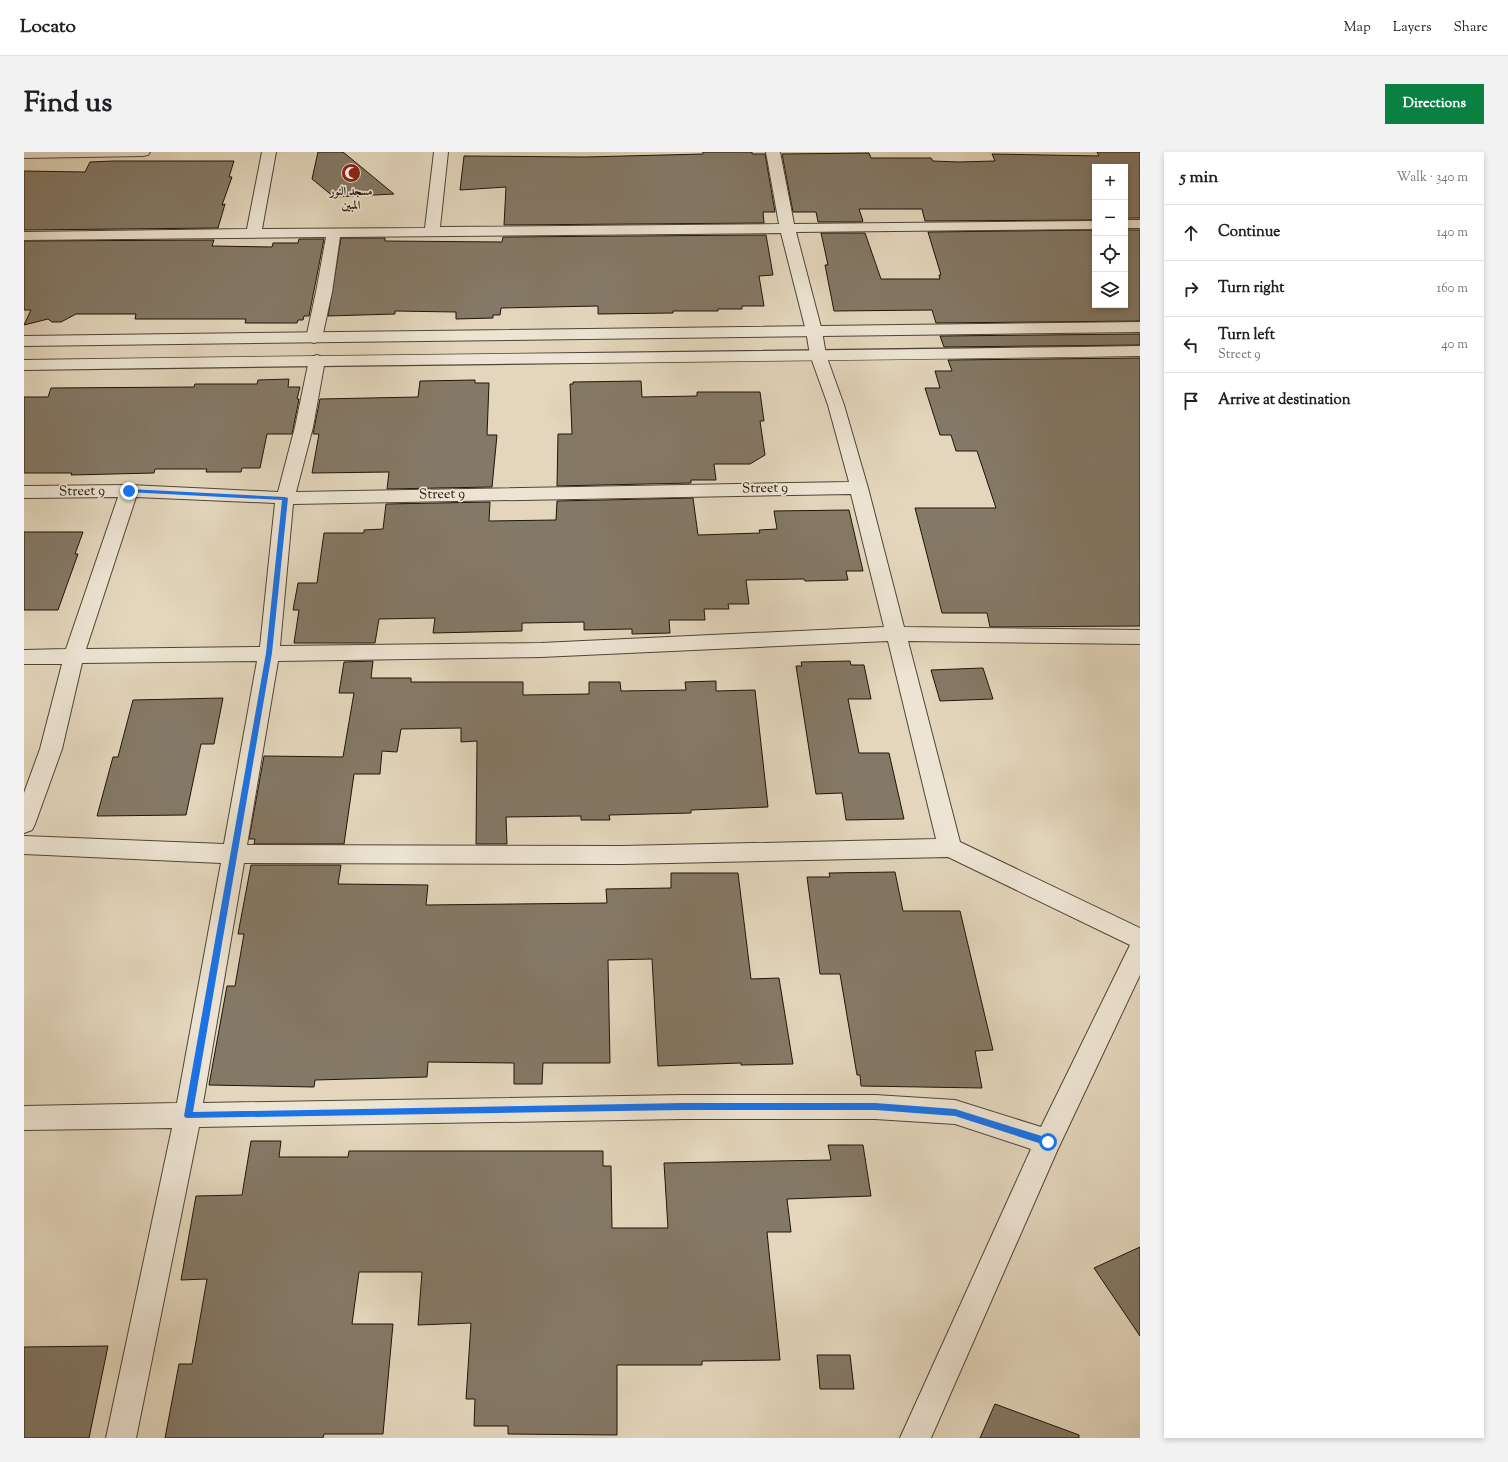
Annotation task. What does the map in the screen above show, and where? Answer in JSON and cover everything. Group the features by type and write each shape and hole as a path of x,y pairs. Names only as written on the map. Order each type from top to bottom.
{"street":[{"path":"24,154 143,152"},
{"path":"254,233 269,152"},
{"path":"432,230 441,152"},
{"path":"773,152 787,227 814,331 818,356 836,405 859,488 950,848"},
{"path":"1128,224 1140,224"},
{"path":"24,236 432,230 1092,225"},
{"path":"314,338 324,292 334,232"},
{"path":"24,341 1140,327"},
{"path":"24,364 818,356 1140,351"},
{"path":"121,1438 188,1116 269,653 285,498 304,427 316,360"},
{"name":"Street 9","path":"24,492 129,491 285,498 859,488"},
{"path":"24,824 52,748 74,656 129,491"},
{"path":"24,657 541,650 895,634 1140,636"},
{"path":"24,845 234,854 622,855 950,848 1140,939"},
{"path":"915,1438 1048,1142 1140,949"},
{"path":"24,1118 667,1107 875,1107 955,1112 1048,1142"}],"building":[{"path":"318,152 343,152 394,194 334,197 312,179"},
{"path":"703,152 752,152 752,154 765,154 775,212 763,212 764,223 504,225 506,187 460,190 464,156 585,157 703,154"},
{"path":"1097,152 1140,152 1140,218 1128,218 1128,164 1092,164 1092,220 925,221 922,209 859,209 862,222 818,222 816,212 793,212 782,154 869,153 871,158 931,158 933,161 958,162 995,161 992,154 1099,156"},
{"path":"234,161 229,177 232,177 222,205 225,204 218,228 24,230 24,171 85,172 90,162"},
{"path":"1092,230 1092,308 1128,308 1128,230 1140,230 1140,321 936,323 932,310 834,311 825,265 828,265 821,233 865,233 881,279 940,279 939,275 941,275 928,232"},
{"path":"766,235 773,275 759,276 764,306 742,306 742,309 718,309 718,311 598,314 598,306 501,308 500,315 493,315 493,318 456,319 456,312 395,311 395,314 328,316 341,238 385,238 385,241 502,242 503,237"},
{"path":"299,239 324,239 309,316 304,316 303,320 298,320 297,323 245,323 246,319 135,319 136,314 76,314 61,322 52,322 48,319 24,325 31,310 24,310 24,241 214,240 212,246 272,247 273,243 298,243"},
{"path":"1140,334 1140,345 944,347 940,336"},
{"path":"1140,358 1140,626 990,627 987,613 942,613 915,508 996,508 977,451 956,451 951,435 940,435 925,388 940,388 935,371 952,371 948,360"},
{"path":"289,379 288,387 300,387 292,434 267,434 260,468 242,468 241,472 206,472 207,469 155,469 154,473 71,475 72,473 24,473 24,397 48,397 51,388 194,387 195,384 257,384 258,380"},
{"path":"475,380 475,383 489,383 487,435 497,435 492,487 387,489 389,472 312,473 319,434 313,434 320,399 418,397 420,381"},
{"path":"641,381 642,397 697,396 697,392 760,392 764,421 760,421 765,455 750,464 714,464 716,480 691,480 691,483 557,486 558,434 572,434 570,384 573,384 573,382"},
{"path":"693,498 698,535 760,533 759,530 777,529 774,511 849,510 863,571 846,571 848,580 746,580 749,604 728,604 729,609 704,609 705,620 669,620 670,633 632,634 632,629 584,630 584,622 522,623 522,631 433,633 435,618 379,619 375,643 294,643 299,610 293,610 298,583 317,583 324,533 364,533 364,530 383,529 386,504 490,502 489,521 556,520 557,501"},
{"path":"24,532 83,532 75,554 78,554 58,610 24,610"},
{"path":"373,661 371,678 411,678 411,682 523,682 523,695 589,694 589,682 620,682 621,691 686,690 685,682 716,681 716,691 755,690 768,807 691,810 691,813 609,815 610,820 581,820 581,816 506,817 507,844 476,844 477,741 461,742 461,728 401,729 397,752 382,751 380,774 354,774 344,844 254,844 255,839 249,839 264,756 343,757 354,693 339,693 344,662"},
{"path":"850,661 851,665 864,665 871,699 848,699 859,753 889,753 904,819 846,820 842,793 816,794 796,666 802,666 801,662"},
{"path":"983,668 993,699 940,701 931,670"},
{"path":"223,698 214,744 201,744 186,815 97,816 113,757 118,757 133,700"},
{"path":"251,865 341,865 338,884 428,885 426,905 607,903 606,889 671,888 671,873 738,873 751,979 779,978 793,1064 741,1065 741,1063 658,1066 652,959 608,960 610,1063 543,1063 542,1084 514,1084 514,1063 428,1062 427,1077 315,1080 314,1087 209,1085 227,986 235,986 244,934 238,934"},
{"path":"895,872 903,911 960,911 993,1050 975,1051 982,1088 861,1086 860,1075 857,1075 840,974 820,974 807,877 830,877 829,873"},
{"path":"251,1141 281,1141 279,1157 348,1157 349,1151 603,1151 603,1166 611,1166 612,1228 668,1228 664,1163 831,1160 828,1145 863,1145 871,1196 787,1199 791,1232 767,1232 780,1360 702,1361 702,1365 617,1365 617,1435 508,1434 508,1426 474,1426 475,1399 466,1399 471,1323 418,1325 422,1272 359,1272 352,1324 393,1324 383,1434 324,1434 323,1438 165,1438 179,1364 192,1364 207,1279 181,1280 196,1196 242,1195"},
{"path":"1140,1247 1140,1336 1094,1268"},
{"path":"108,1346 89,1438 24,1438 24,1347"},
{"path":"817,1355 850,1355 854,1389 820,1389"},
{"path":"995,1404 1079,1435 1079,1438 980,1438"}],"place":[{"name":"مسجد النور المبين","path":"351,173"}],"route":[{"path":"129,491 285,498 269,653 188,1116 683,1107 875,1107 955,1112 1048,1142"}]}
